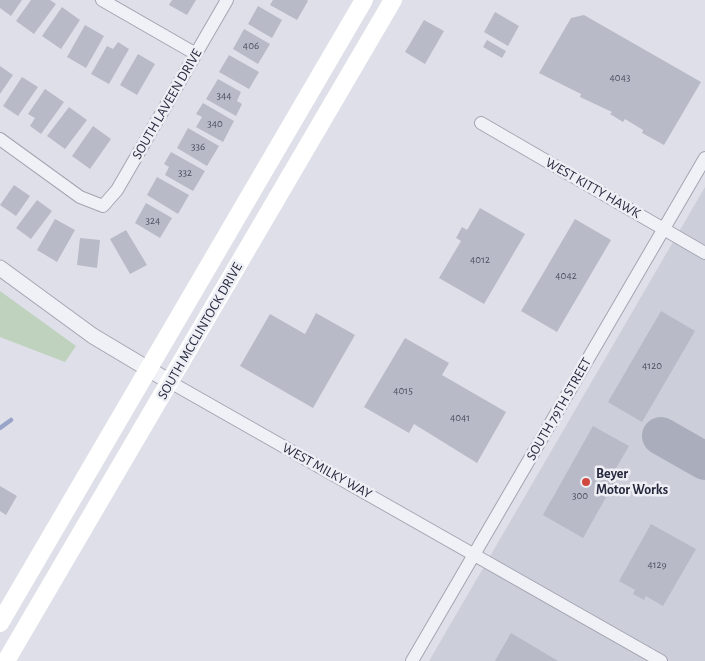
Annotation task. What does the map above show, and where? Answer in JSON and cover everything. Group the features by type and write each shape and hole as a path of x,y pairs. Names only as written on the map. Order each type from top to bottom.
{"main road":[{"name":"SOUTH MCCLINTOCK DRIVE","path":"0,623 364,0"},
{"name":"SOUTH MCCLINTOCK DRIVE","path":"6,661 393,0"}],"street":[{"path":"102,0 196,54"},
{"name":"SOUTH LAVEEN DRIVE","path":"0,139 80,197 103,206 117,190 227,0"},
{"name":"WEST KITTY HAWK","path":"482,123 705,253"},
{"name":"SOUTH 79TH STREET","path":"412,661 705,158"},
{"name":"WEST MILKY WAY","path":"0,268 93,336 148,369 661,661"}],"shaded area":[{"path":"705,187 705,661 429,661"}],"green space":[{"path":"0,291 76,346 65,362 0,337"}],"building":[{"path":"0,0 22,0 11,16 0,8"},
{"path":"31,0 50,0 56,4 34,34 16,21"},
{"path":"172,0 196,0 187,15 169,5"},
{"path":"273,0 308,1 297,20 270,5"},
{"path":"258,6 282,20 272,38 248,24"},
{"path":"62,7 80,20 61,49 42,36"},
{"path":"495,12 519,26 508,46 484,32"},
{"path":"584,15 701,82 664,145 642,133 643,130 625,119 623,122 610,114 612,112 580,97 581,94 539,73 571,18"},
{"path":"424,20 444,31 425,64 405,52"},
{"path":"85,25 104,36 86,68 67,57"},
{"path":"244,29 270,44 258,64 233,49"},
{"path":"487,40 506,51 502,58 483,47"},
{"path":"118,42 129,49 109,84 91,74 107,46 113,49"},
{"path":"138,54 155,64 137,95 120,85"},
{"path":"229,55 259,72 249,89 219,72"},
{"path":"0,66 13,75 0,94"},
{"path":"22,77 38,87 18,116 3,106"},
{"path":"218,79 241,92 237,101 242,104 236,116 206,99"},
{"path":"45,89 64,102 41,134 30,126 35,118 28,114"},
{"path":"203,103 234,121 223,142 196,127 202,117 196,114"},
{"path":"69,107 87,120 65,149 47,136"},
{"path":"93,126 111,139 90,169 72,156"},
{"path":"188,128 219,146 207,166 177,148"},
{"path":"171,152 205,171 193,191 165,175 169,167 164,164"},
{"path":"157,177 189,195 178,214 147,195"},
{"path":"14,185 30,196 16,216 0,205"},
{"path":"37,200 52,211 31,239 16,228"},
{"path":"146,203 172,218 160,238 135,223"},
{"path":"480,208 525,234 484,304 439,278 461,241 456,238 462,227 467,230"},
{"path":"55,219 75,230 57,262 37,250"},
{"path":"575,219 611,240 557,332 521,311"},
{"path":"126,230 147,265 130,274 110,239"},
{"path":"80,238 100,240 97,268 77,265"},
{"path":"661,311 695,331 642,422 608,402"},
{"path":"316,313 355,335 313,408 240,366 270,314 305,334"},
{"path":"405,338 449,363 442,375 506,412 477,463 414,424 409,433 364,407"},
{"path":"593,426 629,446 612,475 617,478 583,538 543,515"},
{"path":"0,486 17,496 6,515 0,511"},
{"path":"651,524 696,549 663,606 646,596 644,600 633,594 635,590 619,581"},
{"path":"511,633 558,661 495,661"}],"waterway":[{"path":"0,428 11,420"}],"taxiway":[{"path":"661,436 705,461"}],"place":[{"name":"Beyer Motor Works","path":"586,482"}]}
